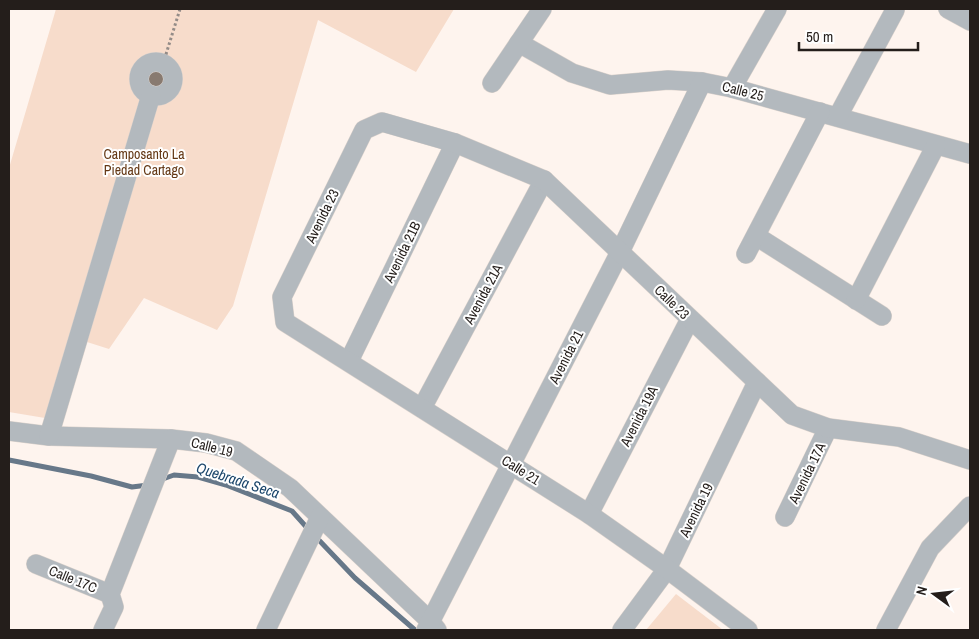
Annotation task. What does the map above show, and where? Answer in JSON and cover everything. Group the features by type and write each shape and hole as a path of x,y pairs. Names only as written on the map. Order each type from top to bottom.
{"street":[{"path":"492,83 542,9"},
{"path":"732,88 777,9"},
{"path":"948,9 970,21"},
{"path":"746,254 829,114 895,10"},
{"name":"Calle 25","path":"519,44 572,73 610,85 668,80 702,82 732,88 829,114 970,154"},
{"path":"49,436 151,95 162,95 170,89 172,84 172,73 163,64"},
{"name":"Avenida 21","path":"431,627 511,464 620,252 702,82"},
{"name":"Calle 23","path":"382,122 455,143 544,180 792,415 828,428 899,437 970,460"},
{"name":"Avenida 23","path":"285,322 282,297 364,130 382,122"},
{"name":"Avenida 21B","path":"349,361 455,143"},
{"path":"856,300 936,145"},
{"name":"Avenida 21A","path":"422,408 544,180"},
{"path":"756,236 882,316"},
{"name":"Avenida 19A","path":"589,514 690,319"},
{"name":"Calle 21","path":"285,322 589,514 667,569 748,630"},
{"name":"Avenida 19","path":"622,630 667,569 757,382"},
{"name":"Avenida 17A","path":"785,517 828,428"},
{"name":"Calle 19","path":"9,431 49,436 171,439 206,443 236,452 290,488 431,627"},
{"path":"104,630 114,607 110,594 171,439"},
{"path":"886,630 930,548 970,506"},
{"path":"266,630 320,517"},
{"name":"Calle 17C","path":"36,564 110,594"}],"path":[{"path":"163,64 180,9"}],"green space":[{"name":"Camposanto La Piedad Cartago","path":"56,9 454,9 416,72 318,20 233,306 217,330 144,298 109,349 87,342 63,421 9,412 9,168"},
{"path":"676,594 723,630 646,630"}],"building":[{"path":"156,68 164,71 167,79 164,87 156,90 148,87 145,79 148,71"}],"waterway":[{"name":"Quebrada Seca","path":"9,460 91,476 132,487 148,485"},
{"name":"Quebrada Seca","path":"160,480 174,475 198,477 226,485 292,511 309,530"},
{"name":"Quebrada Seca","path":"315,536 355,578 415,630"}]}
